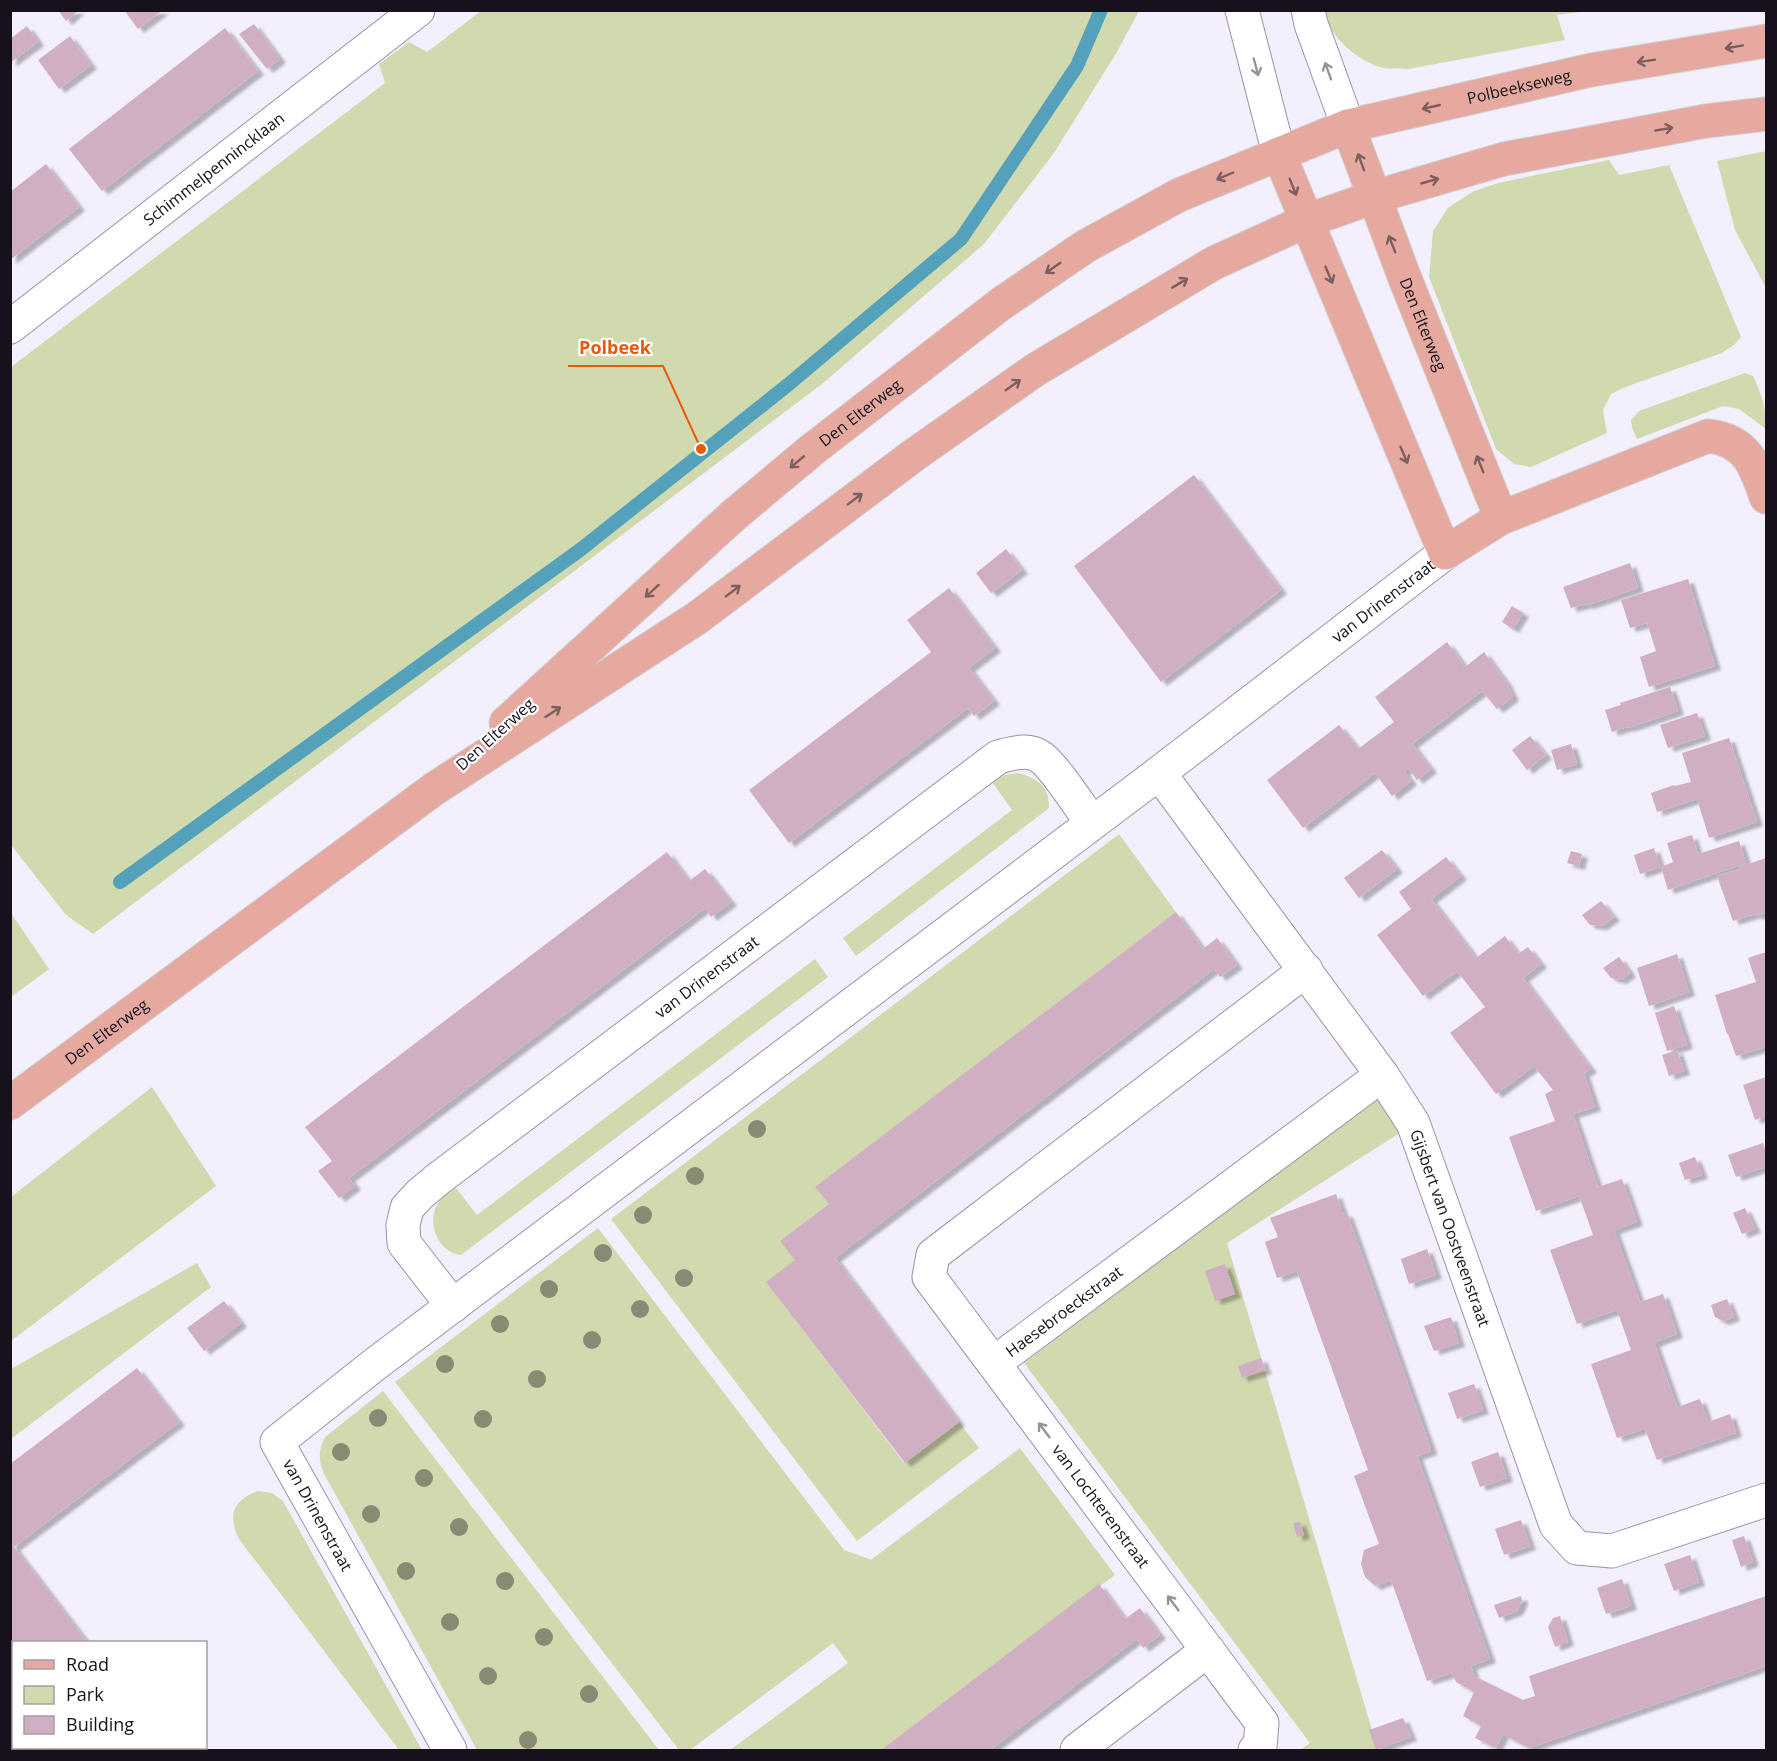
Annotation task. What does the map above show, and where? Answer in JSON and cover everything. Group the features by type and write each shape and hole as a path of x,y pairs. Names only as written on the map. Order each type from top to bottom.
{"main road":[{"name":"Polbeekseweg","path":"1279,154 1348,126 1591,70 1767,41"},
{"path":"1306,221 1374,197 1504,159 1706,121 1767,114"},
{"name":"Den Elterweg","path":"1348,126 1404,276 1501,518"},
{"path":"1279,154 1445,553"},
{"name":"Den Elterweg","path":"434,789 734,515 813,449 1002,303 1106,234 1179,195 1279,154"},
{"name":"Den Elterweg","path":"10,1103 434,789 697,618 914,455 1035,370 1214,263 1306,221"},
{"name":"van Drinenstraat","path":"1445,553 1501,518 1708,436 1722,438 1736,444 1749,457 1759,474 1767,497"}],"street":[{"name":"Schimmelpennincklaan","path":"10,327 418,10"},
{"path":"1242,10 1279,154"},
{"path":"1308,10 1348,126"},
{"name":"van Drinenstraat","path":"450,1750 277,1442 589,1201 1159,773 1445,553"},
{"name":"van Drinenstraat","path":"453,1306 404,1244 403,1225 407,1208 420,1194 448,1172 998,757 1022,752 1039,755 1092,823"},
{"name":"Gijsbert van Oostveenstraat","path":"1159,773 1306,970 1382,1075 1413,1123 1556,1526 1577,1548 1612,1551 1767,1500"},
{"name":"Haesebroeckstraat","path":"1306,970 933,1255 929,1277 993,1363 1382,1075"},
{"name":"van Lochterenstraat","path":"993,1363 1262,1723 1260,1747 1255,1750"},
{"path":"1077,1750 1208,1650"}],"green space":[{"path":"481,11 1139,11 1117,52 1054,153 984,244 822,384 93,934 66,915 11,845 11,367 385,83 379,64 409,42 427,52"},
{"path":"1323,11 1587,11 1557,15 1565,40 1408,69 1384,68 1355,54 1332,30"},
{"path":"1766,151 1766,288 1735,230 1717,161"},
{"path":"1609,160 1619,175 1669,165 1741,337 1722,353 1611,394 1603,410 1607,433 1531,467 1514,464 1496,449 1429,277 1433,231 1448,208 1472,192 1498,183"},
{"path":"1745,373 1753,376 1759,389 1766,429 1739,409 1723,406 1637,439 1631,420 1639,411"},
{"path":"1018,773 1041,784 1047,794 1049,808 856,956 843,938 1012,810 992,782 1004,775"},
{"path":"1119,834 1176,912 816,1187 829,1204 781,1241 795,1260 767,1283 904,1463 959,1422 979,1448 857,1541 611,1219"},
{"path":"11,913 49,969 10,997"},
{"path":"815,959 828,977 461,1255 441,1244 433,1223 436,1207 447,1194 456,1188 477,1215"},
{"path":"152,1087 216,1186 11,1341 11,1197"},
{"path":"1379,1095 1406,1129 1227,1243 1378,1750 1300,1750 1310,1743 1024,1363"},
{"path":"598,1228 844,1550 872,1560 1020,1448 1115,1575 881,1750 730,1750 848,1663 833,1643 690,1750 679,1750 395,1382"},
{"path":"197,1263 211,1287 11,1439 11,1369"},
{"path":"383,1391 659,1750 477,1750 324,1474 321,1464 320,1451 325,1437"},
{"path":"258,1491 272,1493 283,1501 422,1750 399,1750 239,1539 233,1523 235,1509 243,1499"}],"building":[{"path":"58,10 79,10 66,21"},
{"path":"124,10 163,10 138,29"},
{"path":"254,24 280,59 267,69 239,34"},
{"path":"27,26 38,42 10,63 10,39"},
{"path":"225,28 258,71 102,191 69,149"},
{"path":"70,36 91,65 59,89 38,60"},
{"path":"46,164 79,207 10,260 10,192"},
{"path":"1194,475 1281,590 1161,682 1074,566"},
{"path":"1006,549 1022,570 991,593 976,573"},
{"path":"1630,563 1638,588 1588,605 1571,608 1563,587"},
{"path":"1688,579 1715,666 1649,687 1640,657 1656,651 1647,623 1630,628 1621,600"},
{"path":"949,588 995,648 969,668 994,701 974,716 968,708 789,843 749,790 931,652 907,620"},
{"path":"1512,606 1523,613 1513,629 1502,622"},
{"path":"1447,642 1465,667 1484,652 1506,682 1513,697 1497,709 1482,691 1412,744 1431,769 1417,780 1408,768 1404,771 1411,781 1392,796 1375,773 1303,828 1267,780 1339,725 1358,749 1394,722 1375,697"},
{"path":"1670,687 1678,711 1612,732 1605,710"},
{"path":"1697,713 1705,736 1668,748 1660,725"},
{"path":"1530,736 1546,755 1527,770 1512,750"},
{"path":"1729,738 1757,822 1709,838 1697,799 1657,812 1651,793 1691,782 1682,753"},
{"path":"1571,744 1577,764 1557,770 1551,750"},
{"path":"1692,835 1698,854 1739,841 1746,863 1668,890 1661,867 1673,862 1667,843"},
{"path":"1654,848 1660,867 1640,874 1634,855"},
{"path":"1382,850 1397,869 1359,898 1344,878"},
{"path":"1571,851 1582,854 1579,866 1567,863"},
{"path":"667,852 689,881 705,869 731,902 711,917 705,908 349,1178 355,1186 339,1198 318,1171 332,1161 305,1127"},
{"path":"1446,857 1461,876 1431,899 1476,958 1505,936 1518,954 1528,947 1541,964 1523,978 1591,1069 1584,1073 1595,1107 1573,1114 1598,1187 1622,1179 1637,1222 1614,1230 1640,1302 1663,1294 1677,1334 1654,1343 1677,1407 1700,1399 1708,1422 1730,1414 1736,1433 1657,1460 1645,1429 1617,1438 1591,1364 1631,1350 1617,1310 1577,1324 1550,1250 1593,1235 1586,1215 1579,1196 1536,1211 1509,1137 1555,1121 1545,1094 1553,1090 1534,1066 1496,1094 1450,1033 1485,1007 1457,971 1423,996 1377,935 1411,909 1399,892"},
{"path":"1766,858 1766,912 1733,921 1717,876"},
{"path":"1601,901 1614,917 1602,926 1590,925 1582,915"},
{"path":"1176,912 1203,949 1217,938 1237,965 1220,977 1214,969 835,1258 959,1422 905,1463 766,1282 795,1260 780,1241 829,1204 815,1187"},
{"path":"1766,952 1766,1047 1736,1056 1715,995 1756,982 1748,958"},
{"path":"1677,954 1689,992 1649,1006 1637,968"},
{"path":"1619,957 1630,973 1621,980 1611,978 1603,968"},
{"path":"1674,1006 1687,1045 1667,1051 1655,1013"},
{"path":"1677,1050 1684,1071 1669,1076 1662,1055"},
{"path":"1766,1077 1766,1116 1755,1120 1743,1085"},
{"path":"1763,1143 1766,1167 1736,1177 1728,1155"},
{"path":"1695,1157 1702,1175 1685,1180 1679,1163"},
{"path":"1336,1194 1343,1214 1347,1213 1431,1449 1417,1456 1490,1659 1471,1666 1474,1676 1523,1700 1535,1696 1529,1676 1766,1596 1766,1666 1529,1748 1503,1734 1496,1748 1475,1738 1481,1726 1463,1716 1474,1692 1456,1682 1452,1673 1427,1681 1391,1580 1375,1586 1365,1577 1361,1564 1364,1550 1379,1544 1354,1476 1368,1470 1297,1271 1277,1278 1265,1242 1278,1237 1270,1218"},
{"path":"1745,1208 1755,1229 1742,1234 1733,1213"},
{"path":"1427,1249 1436,1275 1409,1284 1401,1259"},
{"path":"1225,1264 1235,1294 1215,1301 1205,1271"},
{"path":"1727,1299 1734,1317 1723,1321 1715,1317 1711,1305"},
{"path":"224,1301 241,1323 204,1351 187,1328"},
{"path":"1451,1317 1459,1343 1434,1351 1424,1326"},
{"path":"1261,1358 1266,1370 1242,1378 1238,1366"},
{"path":"137,1368 179,1422 14,1547 86,1641 12,1641 12,1654 10,1652 10,1464"},
{"path":"1474,1384 1483,1410 1457,1419 1448,1393"},
{"path":"1498,1452 1507,1478 1480,1487 1471,1462"},
{"path":"1521,1520 1530,1546 1504,1555 1495,1529"},
{"path":"1300,1522 1304,1535 1297,1537 1293,1523"},
{"path":"1744,1536 1753,1562 1741,1567 1732,1540"},
{"path":"1690,1555 1699,1582 1674,1591 1664,1564"},
{"path":"1622,1579 1631,1606 1606,1614 1597,1588"},
{"path":"1099,1584 1125,1619 1140,1608 1160,1635 1143,1648 1137,1639 990,1750 881,1750"},
{"path":"1521,1596 1522,1601 1517,1611 1499,1618 1494,1605"},
{"path":"1560,1616 1568,1642 1555,1647 1548,1627 1553,1618"},
{"path":"1403,1718 1411,1737 1376,1750 1369,1730"},
{"path":"84,1749 169,1750 85,1750"}],"waterway":[{"path":"120,882 580,550 789,384 961,239 1077,66 1101,10"}],"place":[{"name":"Polbeek","path":"701,449"}]}
